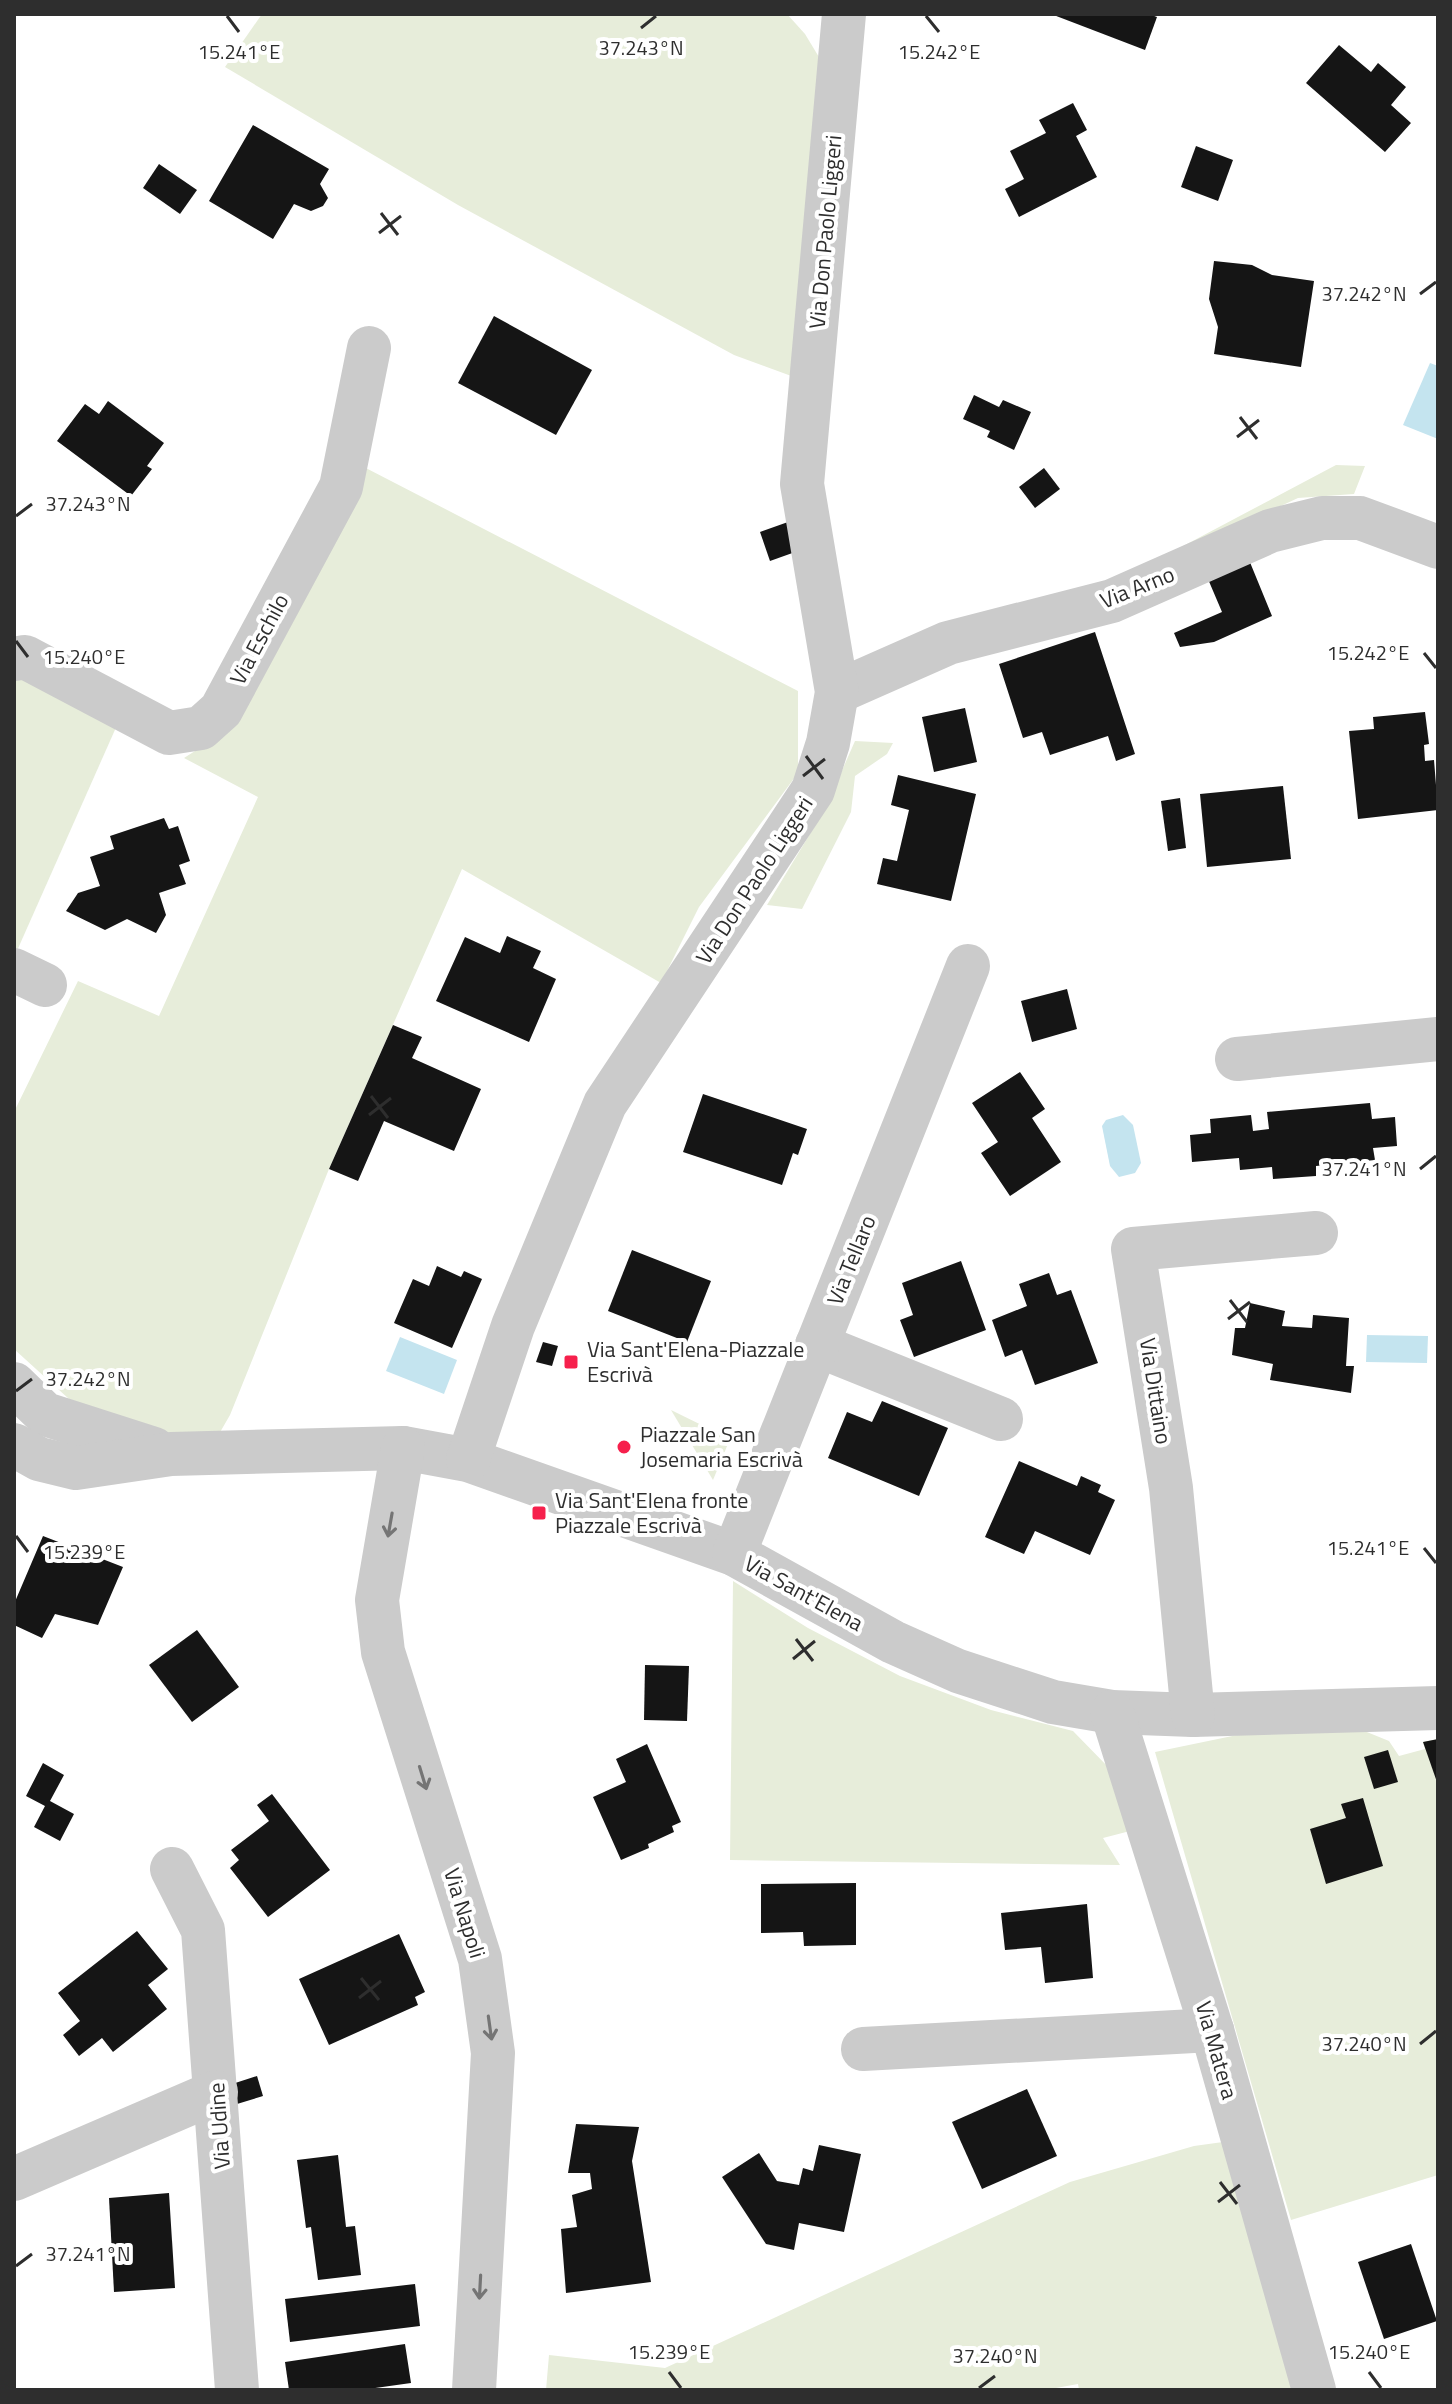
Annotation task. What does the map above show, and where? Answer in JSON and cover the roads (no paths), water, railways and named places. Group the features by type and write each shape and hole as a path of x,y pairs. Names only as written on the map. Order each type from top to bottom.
{"street":[{"name":"Via Don Paolo Liggeri","path":"468,1460 513,1326 605,1104 813,790 828,743 837,692 802,484 844,14"},
{"name":"Via Eschilo","path":"14,659 25,657 169,733 201,728 221,710 341,487 369,348"},
{"name":"Via Arno","path":"837,692 948,643 1112,601 1270,531 1322,518 1360,518 1438,547"},
{"name":"Via Tellaro","path":"734,1554 968,966"},
{"path":"1237,1059 1438,1039"},
{"name":"Via Dittaino","path":"1193,1715 1171,1488 1133,1249 1316,1233"},
{"path":"817,1345 1001,1419"},
{"path":"14,1384 30,1416 171,1454"},
{"path":"14,1445 39,1459 76,1468"},
{"name":"Via Sant'Elena","path":"171,1454 403,1448 468,1460 734,1554 893,1642 958,1671 1053,1702 1112,1712 1193,1715 1438,1708"},
{"name":"Via Napoli","path":"403,1448 377,1600 383,1652 480,1959 493,2053 474,2390"},
{"path":"14,1480 171,1454"},
{"name":"Via Matera","path":"1112,1712 1212,2030 1314,2390"},
{"name":"Via Udine","path":"172,1869 203,1930 237,2390"},
{"path":"863,2049 1212,2030"},
{"path":"14,2179 216,2092"}],"water":[{"path":"1430,363 1438,366 1438,439 1403,425"},
{"path":"1123,1115 1133,1125 1141,1163 1135,1173 1119,1177 1110,1166 1102,1126 1106,1120"},
{"path":"1367,1335 1428,1336 1427,1363 1366,1362"},
{"path":"400,1337 457,1360 444,1394 386,1371"}],"place":[{"name":"Via Sant'Elena-Piazzale Escrivà","path":"571,1362"},
{"name":"Piazzale San Josemaria Escrivà","path":"624,1447"},
{"name":"Via Sant'Elena fronte Piazzale Escrivà","path":"539,1513"}]}
